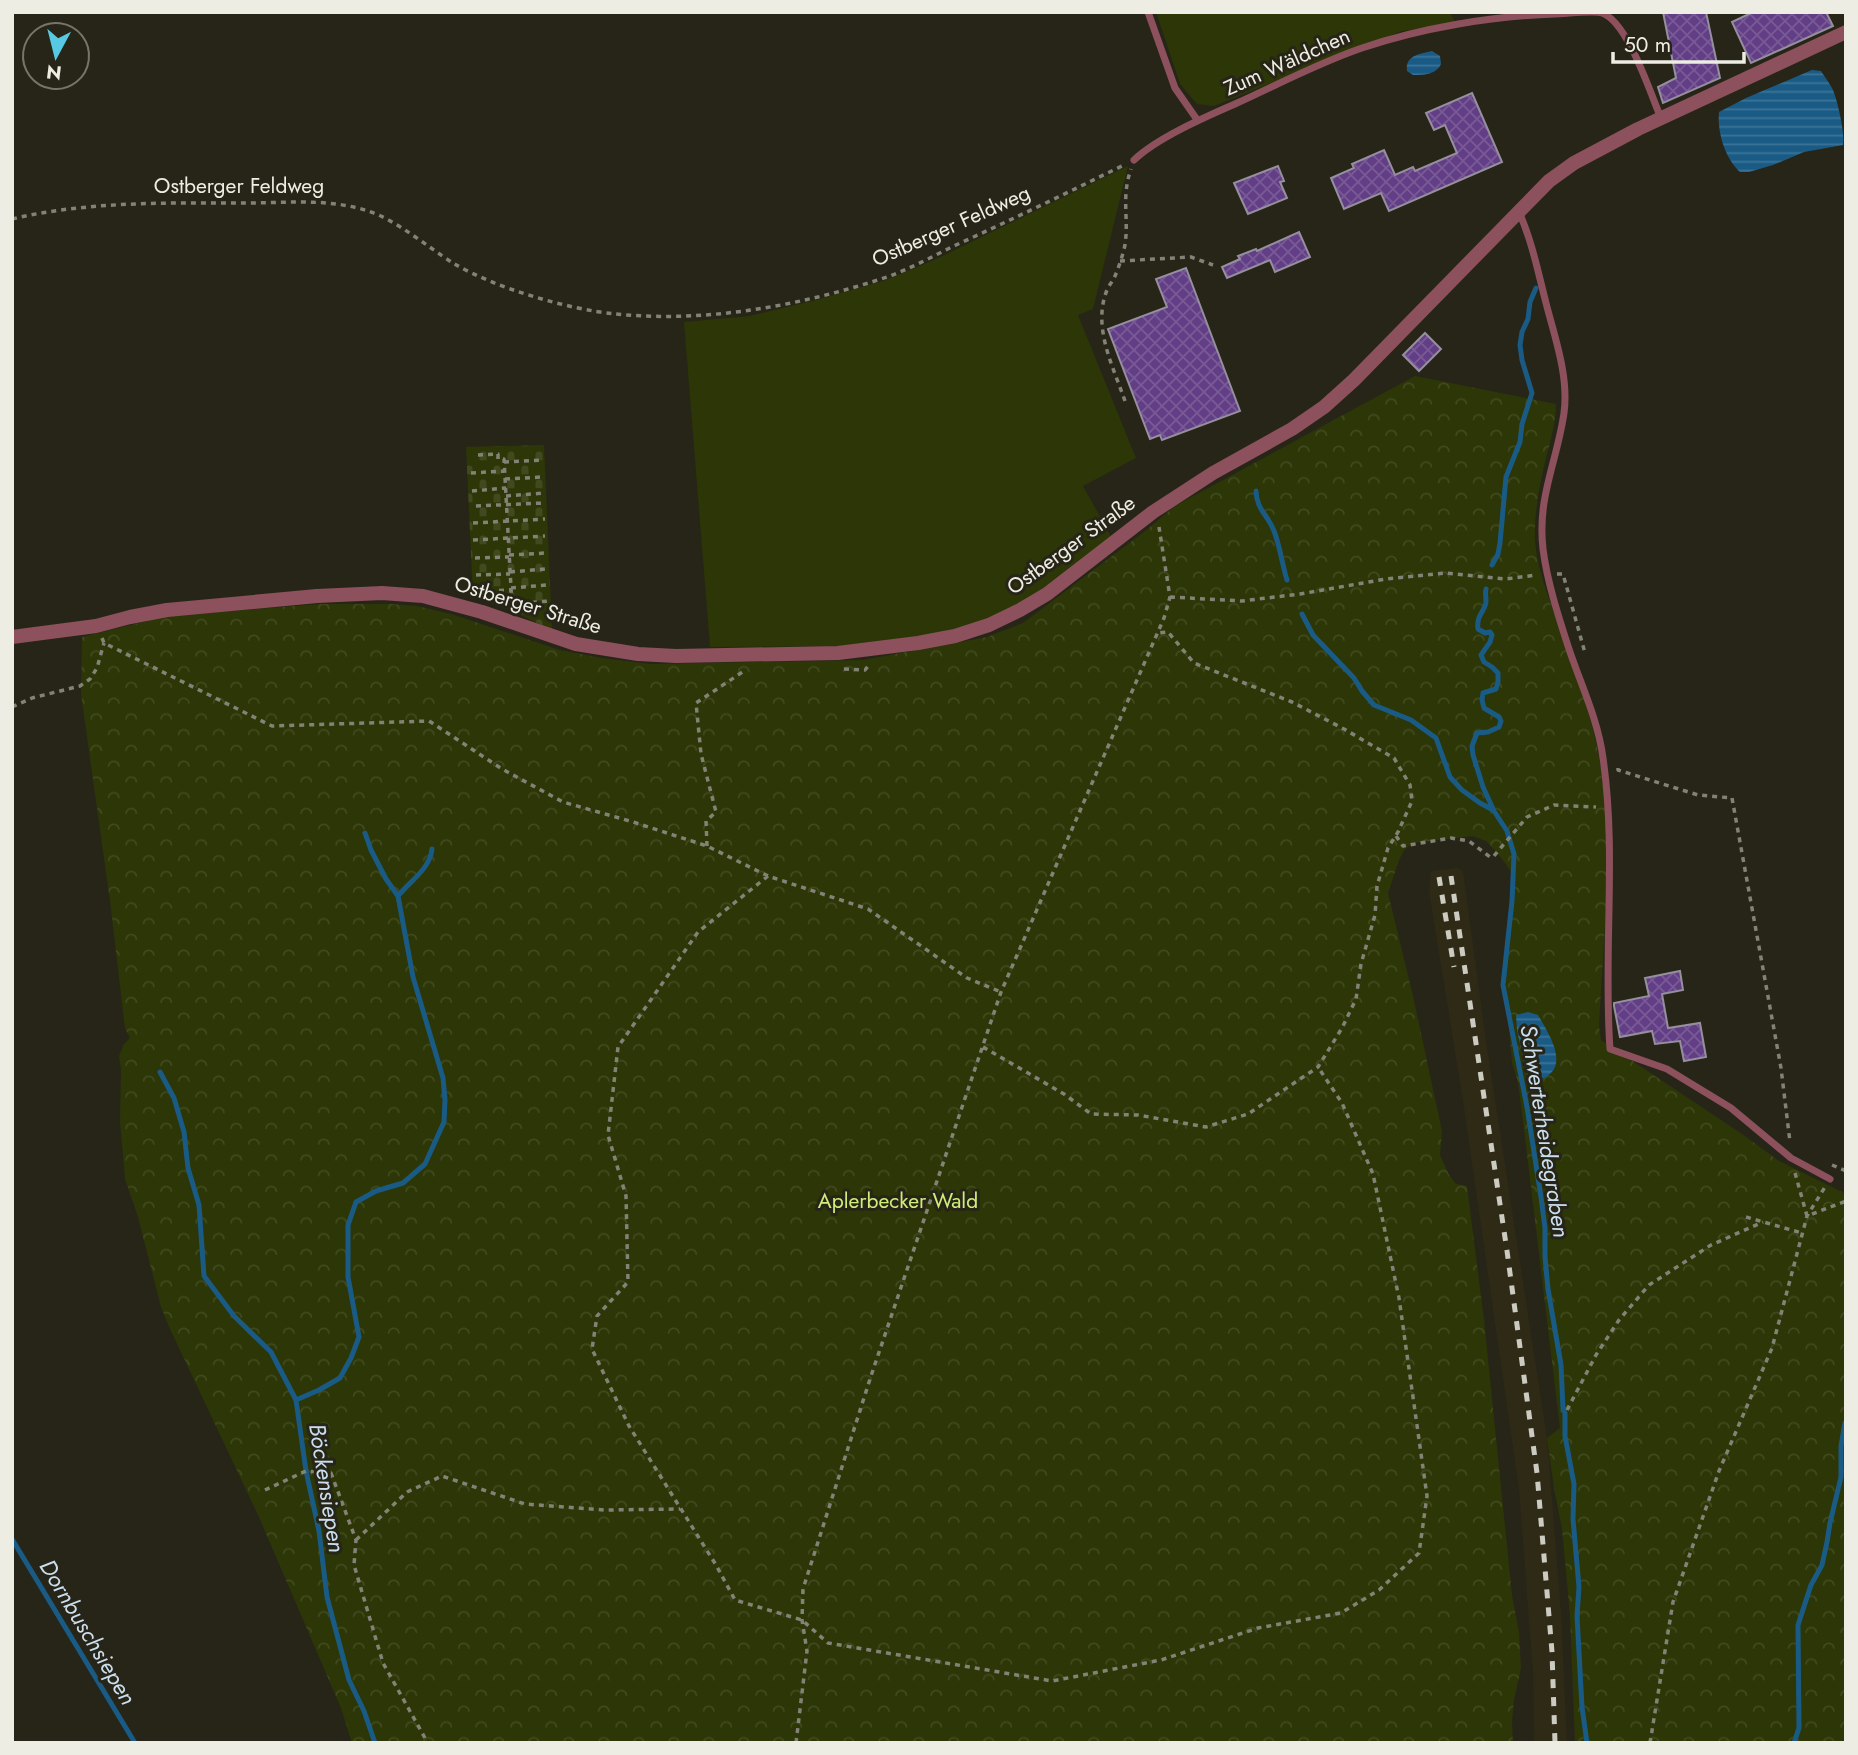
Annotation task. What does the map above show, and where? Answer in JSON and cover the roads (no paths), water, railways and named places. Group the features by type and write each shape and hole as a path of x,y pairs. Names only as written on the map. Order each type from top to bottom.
{"street":[{"name":"Ostberger Straße","path":"12,637 96,626 167,610 317,596 382,593 423,596 576,644 638,654 676,656 838,653 955,636 989,625 1047,594 1153,512 1324,407 1354,380 1518,211 1549,181 1574,163 1661,118 1846,32"}],"lane":[{"path":"1134,160 1143,152 1198,121 1175,88 1148,12"},
{"name":"Zum Wäldchen","path":"1198,121 1320,65 1403,35 1517,17 1584,13 1602,13 1617,24 1633,50 1661,118"},
{"path":"1518,211 1530,240 1562,372 1564,412 1543,499 1543,548 1568,646 1592,709 1603,756 1610,866 1610,1049 1667,1069 1731,1108 1789,1156 1830,1179"}],"water":[{"path":"1432,51 1440,56 1441,64 1436,70 1417,75 1407,71 1411,58"},
{"path":"1812,70 1821,71 1833,90 1841,118 1843,145 1804,152 1773,165 1740,172 1730,160 1723,144 1719,112"},
{"path":"1528,1012 1538,1015 1556,1052 1554,1069 1548,1076 1537,1081 1526,1073 1517,1030 1516,1015"}],"waterway":[{"name":"Schwerterheidegraben","path":"1492,565 1500,543 1506,477 1520,442 1522,424 1532,393 1520,345 1536,288"},
{"path":"1256,491 1260,508 1276,537 1287,580"},
{"name":"Schwerterheidegraben","path":"1486,589 1486,604 1478,620 1478,629 1492,635 1481,655 1484,662 1498,673 1498,682 1496,689 1483,693 1482,700 1484,708 1501,721 1499,727 1477,733 1472,746 1483,787 1507,831 1514,854 1503,985 1541,1197 1548,1289 1561,1365 1565,1436 1574,1484 1573,1519 1579,1587 1577,1616 1582,1707 1587,1743"},
{"path":"1302,614 1313,635 1354,678 1374,705 1411,720 1436,738 1450,777 1462,790 1493,810"},
{"name":"Böckensiepen","path":"365,833 386,879 398,896 413,977 443,1078 445,1100 444,1122 425,1164 403,1183 376,1191 356,1202 348,1225 348,1277 359,1337 340,1378 296,1400 306,1471 319,1531 327,1597 349,1680 375,1743"},
{"path":"398,896 424,869 432,849"},
{"path":"160,1072 174,1098 184,1132 188,1168 199,1205 204,1276 234,1316 271,1352 296,1400"},
{"path":"1794,1743 1799,1728 1798,1625 1811,1585 1822,1565 1841,1477 1841,1446 1845,1423"},
{"name":"Dornbuschsiepen","path":"12,1539 135,1743"}],"railway":[{"path":"1451,876 1537,1473 1552,1652 1555,1743"},
{"path":"1439,877 1454,967"}],"park label":[{"name":"Aplerbecker Wald","path":"898,1201"}]}
